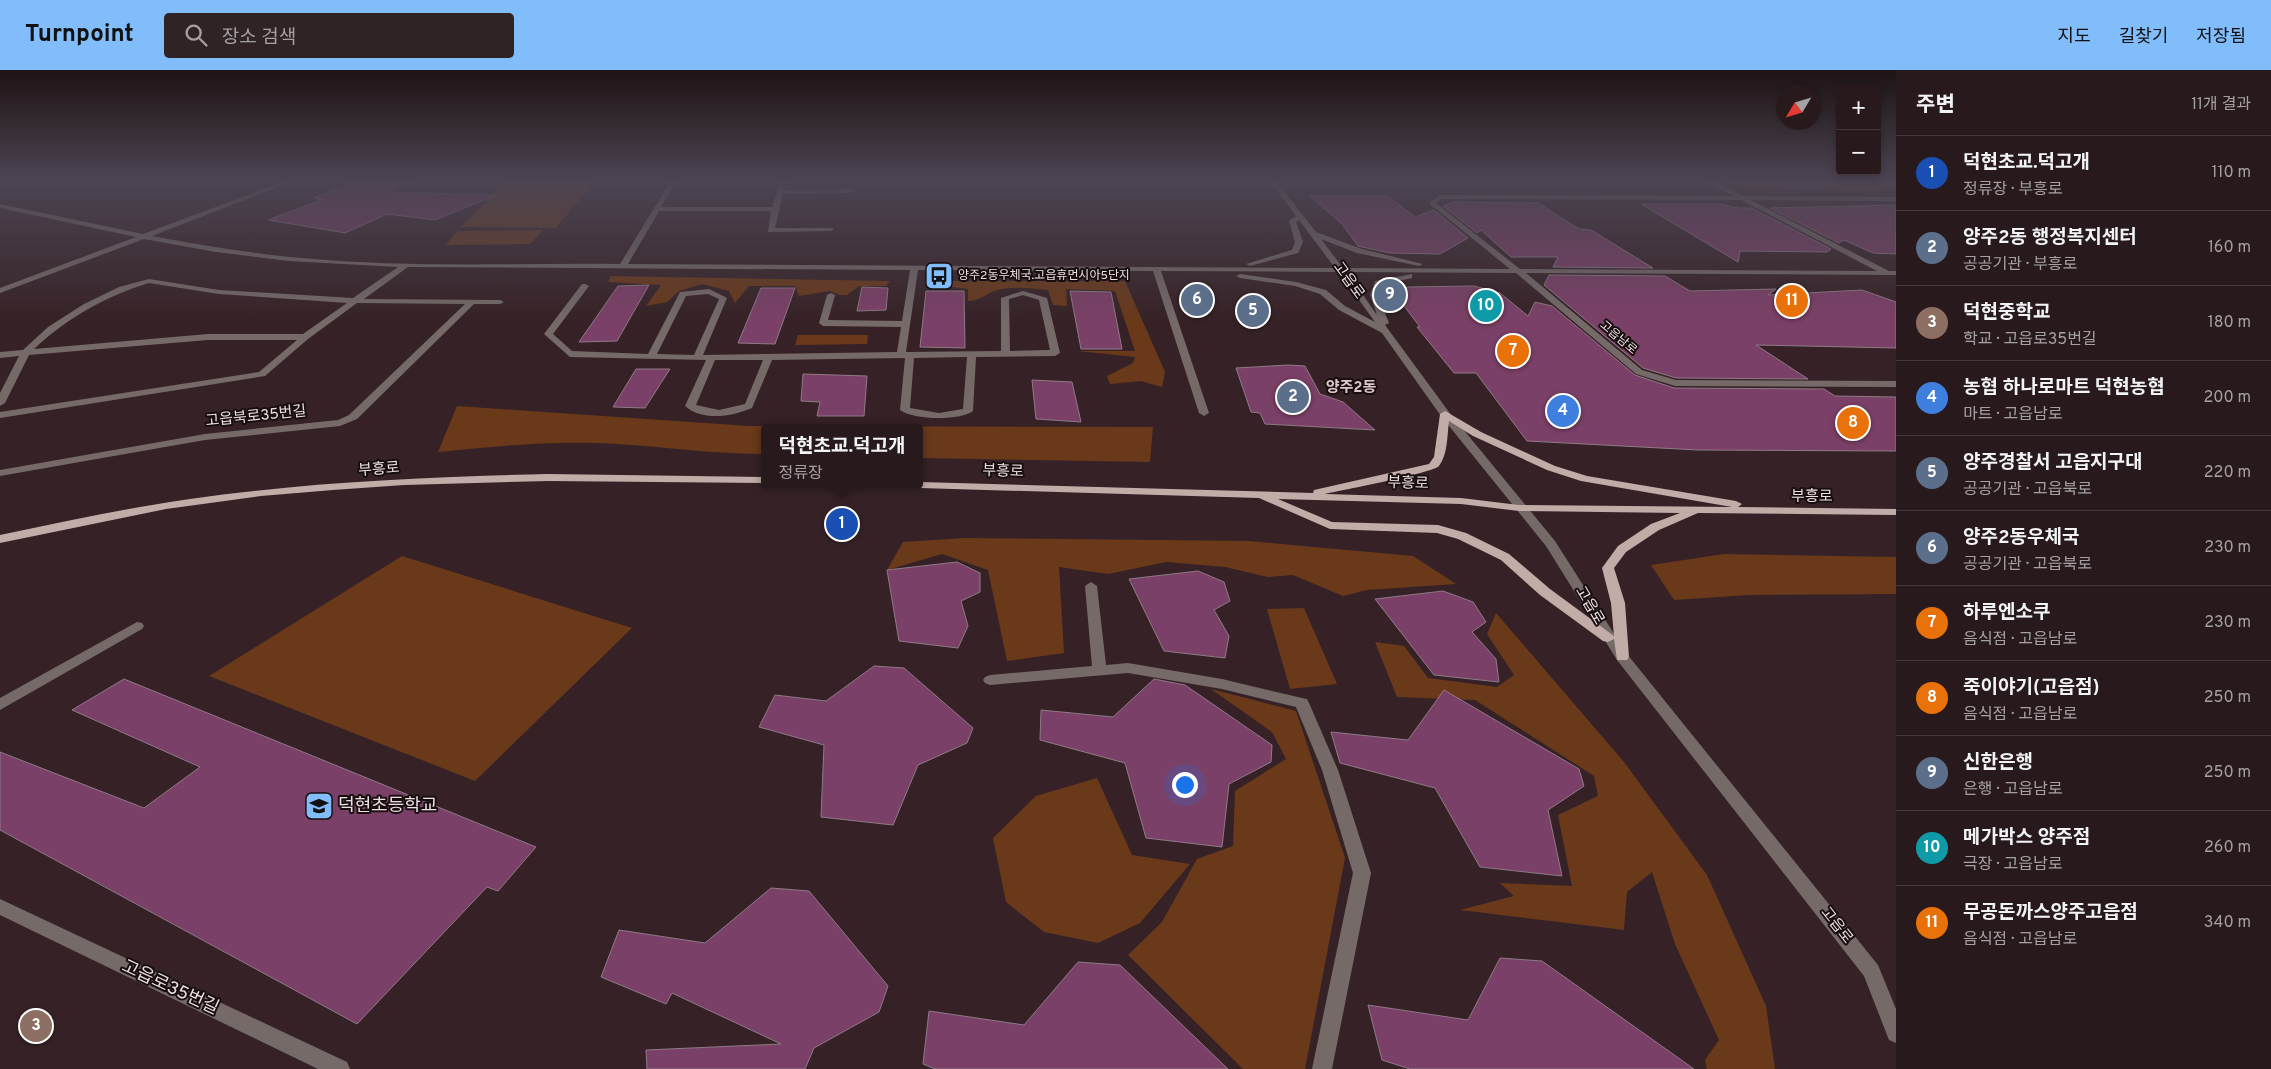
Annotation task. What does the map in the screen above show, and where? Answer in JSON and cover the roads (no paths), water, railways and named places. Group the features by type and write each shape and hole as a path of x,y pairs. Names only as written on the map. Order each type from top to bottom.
{"main road":[{"path":"1303,496 1372,479 1414,472 1433,466 1439,457 1445,414 1477,434 1551,468 1585,479 1785,512"},
{"name":"부흥로","path":"0,539 188,502 262,493 394,483 531,478 761,480"},
{"name":"부흥로","path":"923,484 1461,501 1520,508 1896,512"},
{"path":"1257,494 1330,525 1438,529 1462,536 1505,557 1545,592 1608,638"},
{"path":"1622,657 1618,603 1608,568 1622,549 1655,527 1699,510"}],"street":[{"path":"106,229 290,260 406,265 1893,274"},
{"path":"2,288 160,229"},
{"path":"623,266 645,229"},
{"path":"771,229 832,229"},
{"path":"1224,269 1276,258 1295,251 1299,242 1295,229"},
{"name":"고읍로","path":"1310,229 1445,414 1491,468 1520,508 1551,544 1608,638 1622,657 1871,971 1896,1033"},
{"name":"고읍남로","path":"1464,229 1639,372 1675,383 1896,384"},
{"path":"1800,229 1893,274"},
{"path":"1314,234 1367,253 1451,270"},
{"path":"0,415 262,374 305,337 406,265"},
{"path":"914,268 905,324 905,410 939,416 968,411 972,354"},
{"path":"1156,269 1204,413"},
{"path":"1183,269 1305,286 1323,292 1342,308 1385,331"},
{"path":"1392,342 1374,295 1378,283 1396,277 1451,270"},
{"path":"0,403 26,352 51,329 87,306 122,290 149,281 219,292 355,301 500,302"},
{"path":"585,286 548,334 570,354 712,357 1055,353 1043,298 1023,293 1004,298 1006,353"},
{"path":"651,357 683,294 708,291 723,298 698,357"},
{"path":"831,295 823,323 905,324"},
{"name":"고읍북로35번길","path":"0,473 205,437 340,423 353,417 471,302"},
{"path":"0,355 208,337 305,337"},
{"path":"712,357 690,406 708,413 730,414 748,406 769,356"},
{"path":"1091,586 1099,670"},
{"path":"1,703 137,626"},
{"path":"990,680 1128,668 1222,684 1302,703 1330,770 1362,873 1322,1069"},
{"name":"고읍로35번길","path":"0,907 340,1069"}],"place":[{"name":"양주2동우체국.고읍휴먼시아5단지","path":"939,276"},
{"name":"신한은행","path":"1390,295"},
{"name":"양주2동우체국","path":"1197,300"},
{"name":"무공돈까스양주고읍점","path":"1792,301"},
{"name":"메가박스 양주점","path":"1486,306"},
{"name":"양주경찰서 고읍지구대","path":"1253,311"},
{"name":"하루엔소쿠","path":"1513,351"},
{"name":"양주2동 행정복지센터","path":"1293,397"},
{"name":"농협 하나로마트 덕현농협","path":"1563,411"},
{"name":"죽이야기(고읍점)","path":"1853,423"},
{"name":"덕현초교.덕고개","path":"842,524"},
{"name":"덕현초등학교","path":"319,806"},
{"name":"덕현중학교","path":"36,1026"}],"district":[{"name":"양주2동","path":"1351,388"}]}
